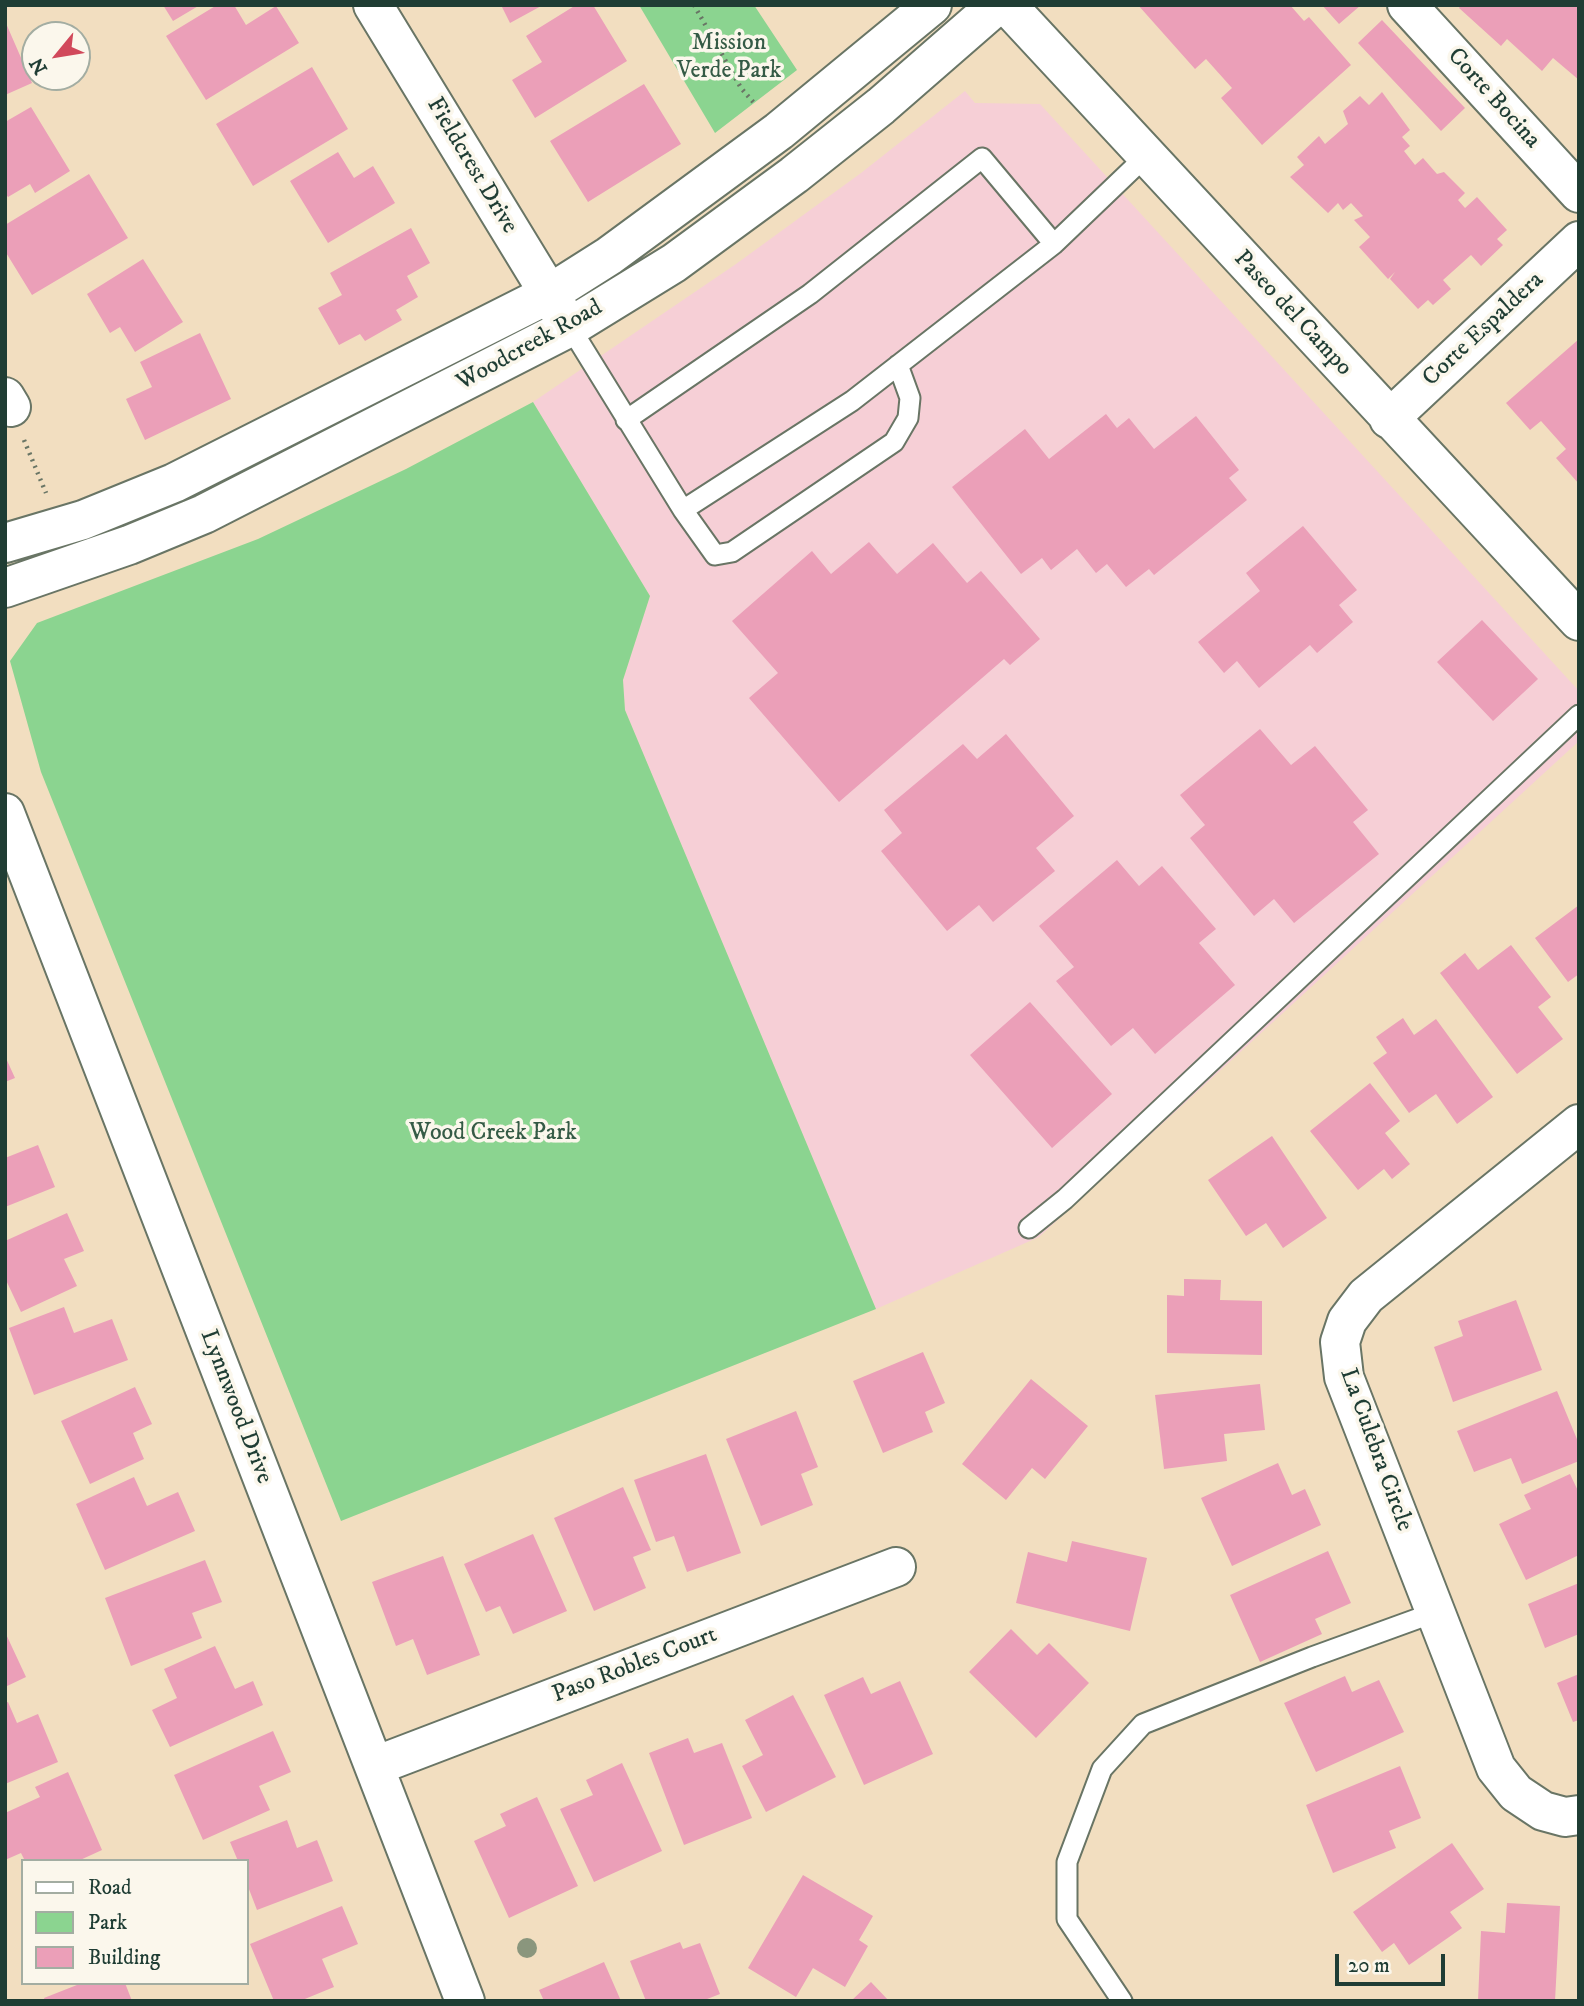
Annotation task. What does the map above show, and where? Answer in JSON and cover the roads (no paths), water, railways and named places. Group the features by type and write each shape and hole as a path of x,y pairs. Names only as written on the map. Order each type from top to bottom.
{"street":[{"name":"Fieldcrest Drive","path":"373,5 570,327"},
{"name":"Woodcreek Road","path":"5,544 83,520 174,483 549,294 620,248 779,131 932,5"},
{"name":"Woodcreek Road","path":"5,588 129,545 204,514 570,327 674,263 794,175 881,106 997,5"},
{"name":"Paseo del Campo","path":"1007,5 1579,621"},
{"name":"Corte Bocina","path":"1407,5 1579,193"},
{"name":"Corte Espaldera","path":"1389,419 1579,241"},
{"name":"Lynnwood Drive","path":"5,813 15,867 375,1766 465,2001"},
{"name":"La Culebra Circle","path":"1579,1124 1366,1296 1347,1321 1340,1342 1344,1377 1496,1768 1516,1793 1543,1811 1565,1817 1579,1815"},
{"name":"Paso Robles Court","path":"375,1766 896,1567"}],"lane":[{"path":"683,510 852,401 1054,244 1146,156"},
{"path":"626,420 810,294 982,158 1054,244"},
{"path":"570,327 683,510 715,555 732,552 894,442 908,418 910,398 898,365"},
{"path":"1029,1228 1065,1199 1579,715"},
{"path":"1122,2001 1067,1919 1068,1862 1102,1769 1143,1724 1312,1657 1436,1612"}],"park label":[{"name":"Mission Verde Park","path":"729,58"},
{"name":"Wood Creek Park","path":"493,1134"}]}
